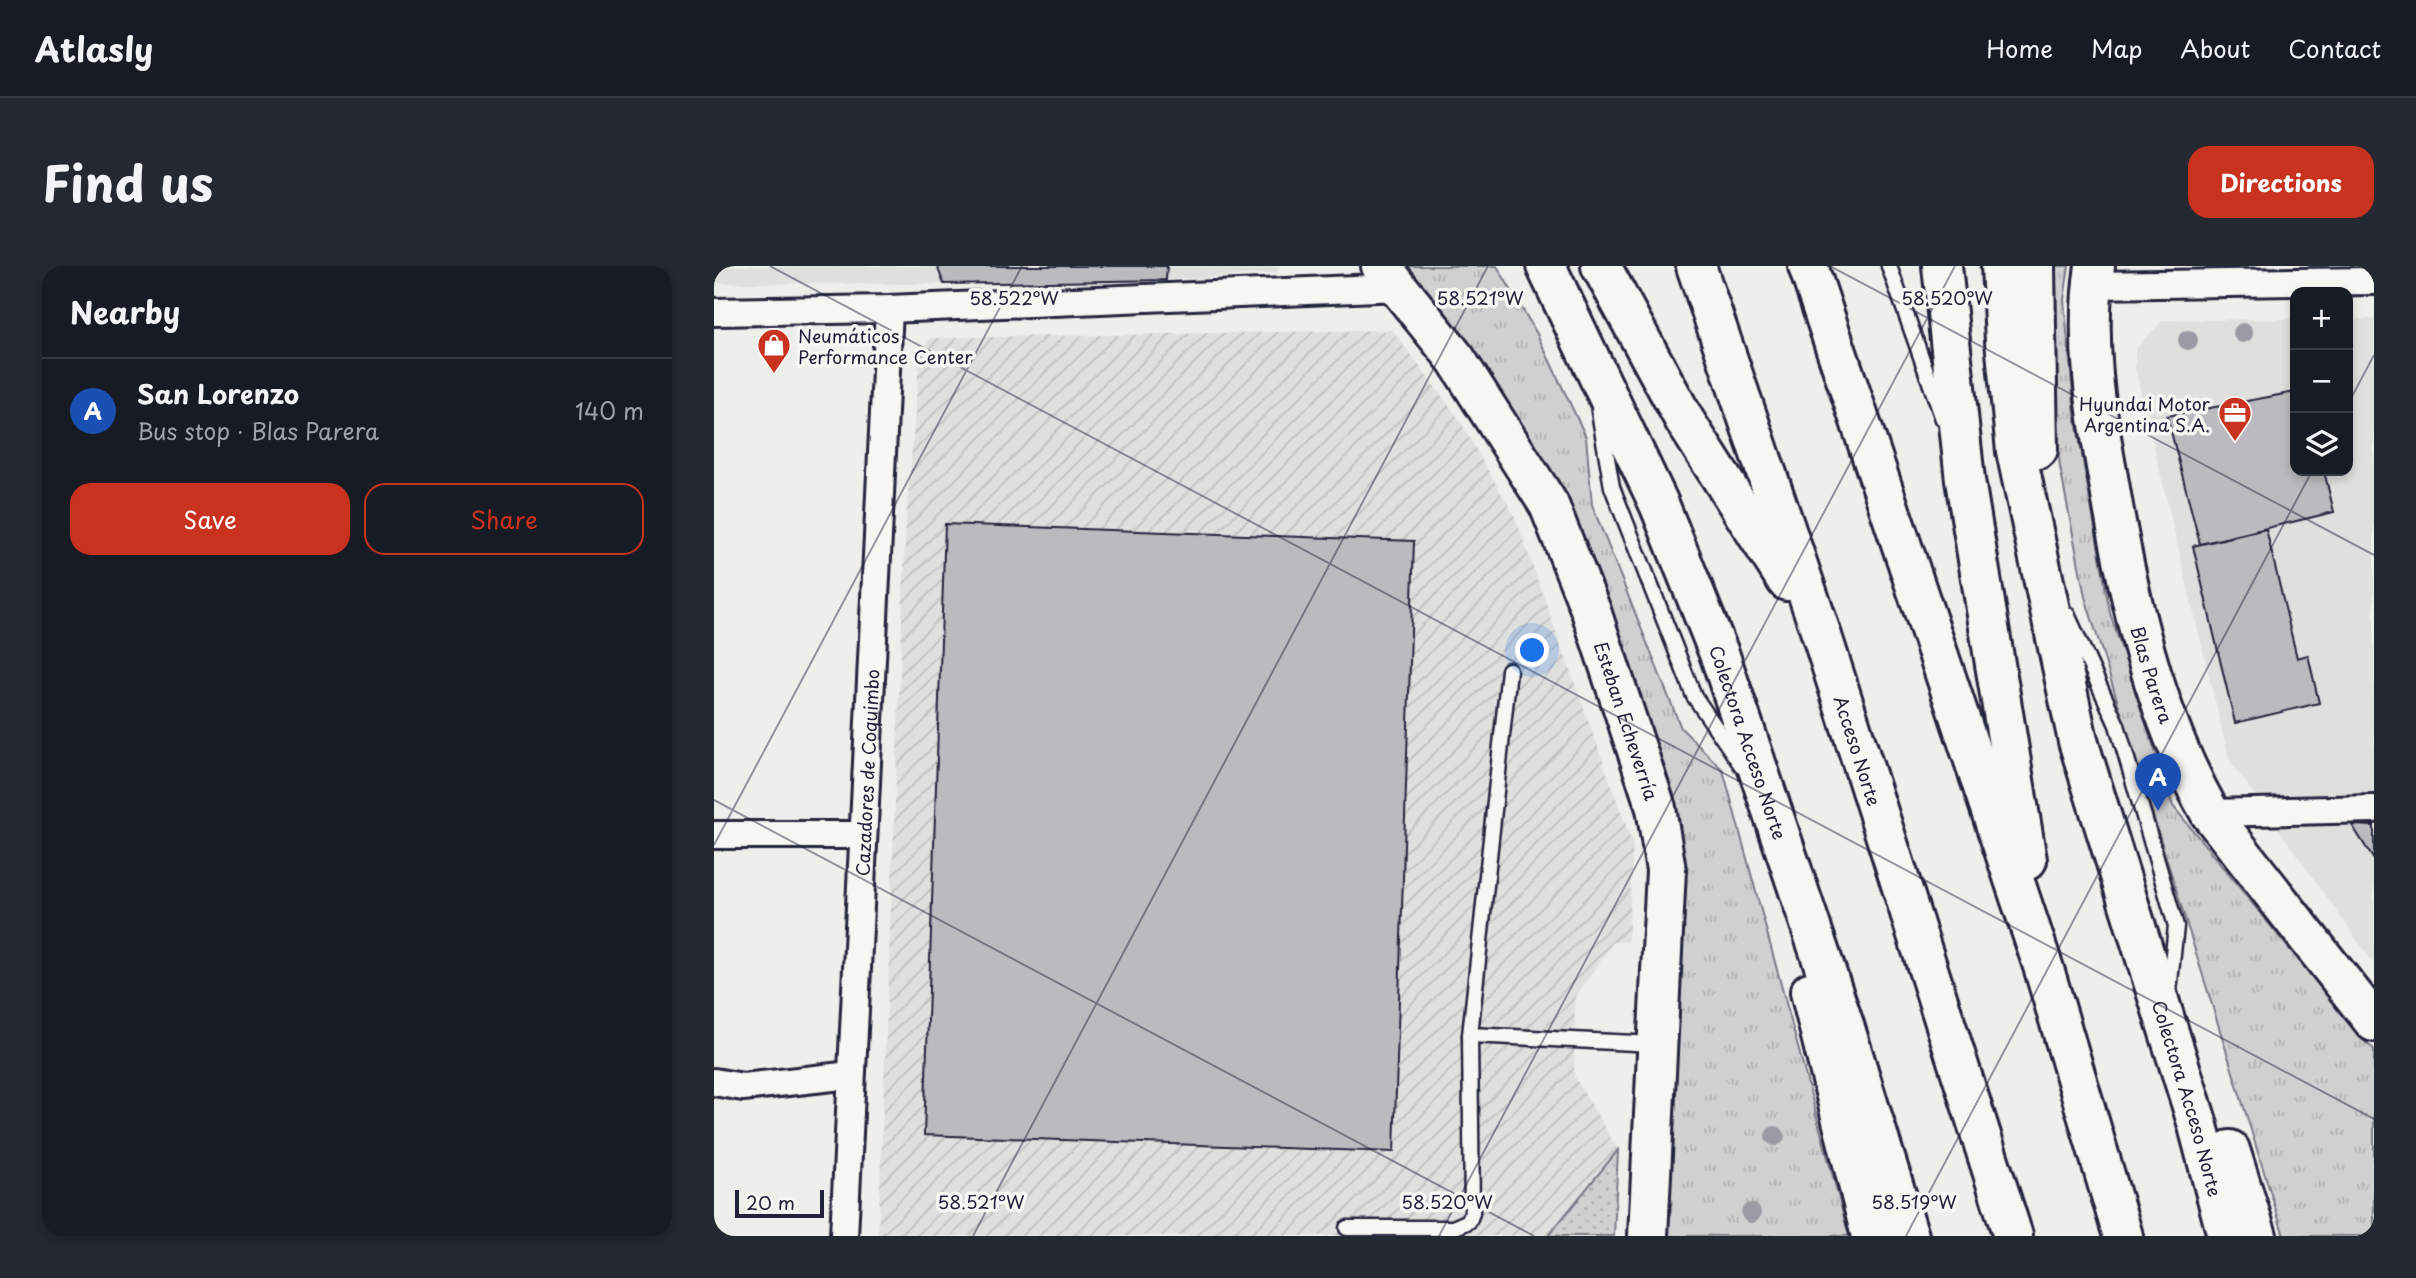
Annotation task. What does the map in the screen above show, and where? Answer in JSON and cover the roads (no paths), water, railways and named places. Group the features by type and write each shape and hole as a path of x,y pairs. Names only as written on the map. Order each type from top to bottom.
{"main road":[{"path":"1526,266 1589,355"},
{"name":"Colectora Acceso Norte","path":"1546,266 1659,504 1710,631 1773,812 1909,1236"},
{"path":"1601,266 1685,421 1821,633"},
{"name":"Acceso Norte","path":"1696,266 1821,633 2013,1236"},
{"path":"1808,266 2044,969 2123,1236"},
{"path":"1942,266 1965,480 2044,969"},
{"name":"Colectora Acceso Norte","path":"2001,266 2016,451 2078,741 2197,1122 2227,1236"},
{"path":"2035,266 2040,556"},
{"name":"Blas Parera","path":"2093,276 2091,331 2097,416 2125,579 2154,681 2192,780 2210,813 2374,1021"},
{"name":"Esteban Echeverría","path":"1391,277 1457,359 1549,505 1591,611 1656,808 1666,870 1648,1236"},
{"path":"1773,812 1818,1031 1871,1236"},
{"path":"2166,1024 2224,1133 2257,1236"}],"street":[{"path":"2093,276 2374,281"},
{"path":"714,312 889,309 1391,277"},
{"name":"Cazadores de Coquimbo","path":"844,1236 889,309"},
{"path":"2210,813 2374,809"},
{"path":"714,835 862,835"},
{"path":"714,1082 743,1087 851,1075"}],"lane":[{"path":"1889,266 1965,480"},
{"path":"1347,1228 1453,1228 1469,1221 1472,1213 1470,1035 1509,670"},
{"path":"1470,1035 1656,1044"}],"place":[{"name":"Neumáticos Performance Center","path":"774,375"},
{"name":"Hyundai Motor Argentina S.A.","path":"2235,443"},
{"name":"San Lorenzo","path":"2158,811"}]}
